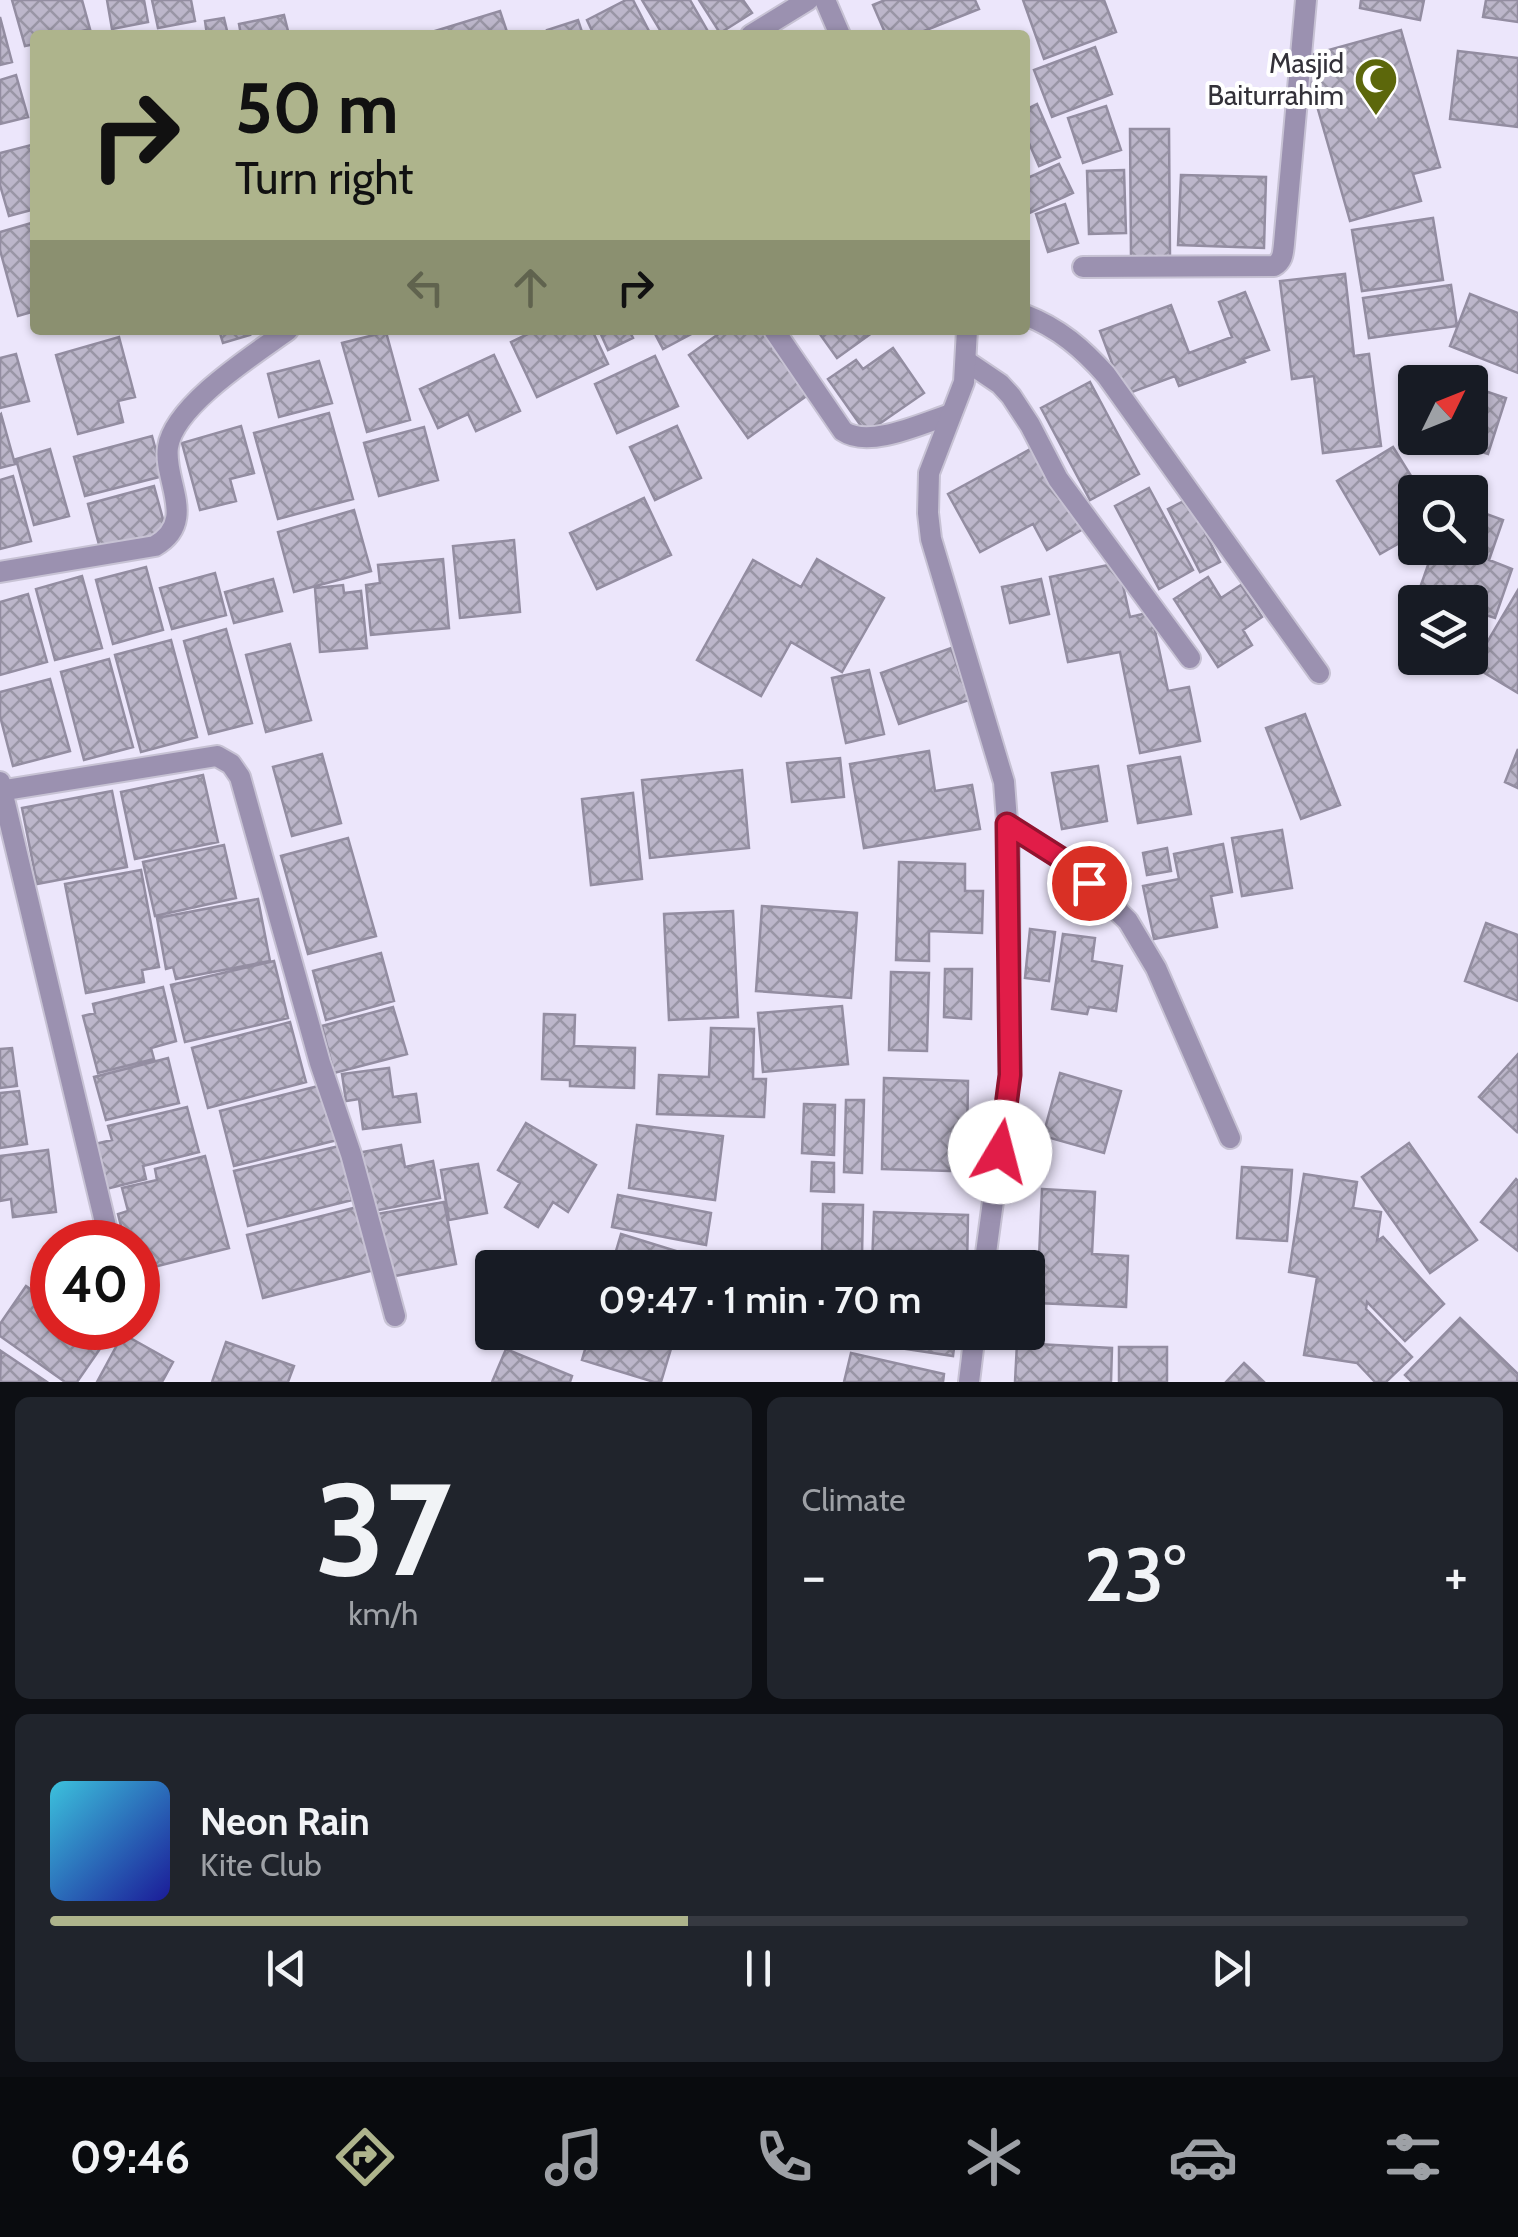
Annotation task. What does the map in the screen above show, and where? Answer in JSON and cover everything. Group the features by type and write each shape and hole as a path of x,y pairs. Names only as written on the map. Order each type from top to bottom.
{"street":[{"path":"759,30 808,0"},
{"path":"825,0 838,30"},
{"path":"1083,267 1279,264 1306,0"},
{"path":"1030,318 1084,350 1106,375 1319,672"},
{"path":"0,572 163,542 177,516 167,448 175,427 219,381 281,335"},
{"path":"777,335 849,435 878,437 951,414"},
{"path":"966,335 964,382 929,473 928,513 931,539 1004,782 1010,1075 986,1250"},
{"path":"966,361 1011,396 1058,479 1190,658"},
{"path":"104,1220 1,787 217,756 231,764 240,777 320,1062 352,1154 395,1316"},
{"path":"1007,824 1070,864 1128,921 1156,968 1230,1138"},
{"path":"968,1382 972,1350"}],"building":[{"path":"12,0 82,0 90,29 30,30 30,45 25,46"},
{"path":"107,0 144,0 148,22 112,29"},
{"path":"152,0 191,0 195,21 158,28"},
{"path":"633,0 648,30 592,30 587,20"},
{"path":"642,0 690,0 707,30 660,30"},
{"path":"699,0 743,0 752,13 725,30 718,30"},
{"path":"885,0 975,0 979,9 926,30 884,30 873,5"},
{"path":"1023,0 1104,0 1116,32 1044,59"},
{"path":"1361,0 1424,0 1420,20 1360,8"},
{"path":"1486,0 1518,0 1518,22 1483,17"},
{"path":"500,11 506,30 438,30"},
{"path":"284,15 288,30 240,30 239,24"},
{"path":"0,17 12,62 0,65"},
{"path":"224,18 227,30 206,30 205,21"},
{"path":"578,20 581,30 547,30"},
{"path":"1401,30 1440,167 1413,174 1421,201 1350,221 1303,57"},
{"path":"1095,47 1112,94 1052,117 1034,70"},
{"path":"1458,51 1518,58 1518,127 1450,119"},
{"path":"16,75 28,117 0,124 0,80"},
{"path":"1037,104 1060,157 1039,166 1030,145 1030,108"},
{"path":"1106,106 1121,150 1083,163 1068,118"},
{"path":"1130,129 1169,129 1170,257 1131,257"},
{"path":"30,145 30,210 9,216 0,185 0,153"},
{"path":"1059,164 1073,193 1030,213 1030,177"},
{"path":"1124,170 1126,233 1089,234 1087,171"},
{"path":"1181,175 1266,177 1264,248 1178,245"},
{"path":"1065,204 1078,243 1048,252 1036,214"},
{"path":"1433,218 1443,280 1362,291 1352,230"},
{"path":"30,223 30,312 18,316 0,250 0,232"},
{"path":"1345,274 1354,356 1369,354 1381,446 1323,453 1314,376 1292,379 1280,281"},
{"path":"1451,285 1457,326 1369,338 1363,298"},
{"path":"1245,292 1269,350 1179,386 1175,376 1124,395 1100,331 1171,305 1189,353 1232,337 1219,302"},
{"path":"1470,294 1518,313 1518,373 1450,346"},
{"path":"221,335 250,335 223,343"},
{"path":"387,335 410,420 367,432 342,343"},
{"path":"526,335 594,335 608,364 537,397 511,342"},
{"path":"601,335 632,335 633,338 608,350"},
{"path":"656,335 690,335 663,349"},
{"path":"717,335 772,335 812,392 748,438 689,355"},
{"path":"821,335 869,335 837,358"},
{"path":"119,337 135,397 118,401 123,422 78,434 56,355"},
{"path":"893,348 924,393 866,433 828,379 856,360 863,369"},
{"path":"16,354 29,401 0,408 0,358"},
{"path":"494,355 520,411 476,431 468,414 438,428 420,389"},
{"path":"655,356 678,406 617,433 595,384"},
{"path":"319,361 332,403 279,417 268,374"},
{"path":"1090,382 1139,474 1090,500 1041,408"},
{"path":"1488,392 1506,398 1488,454"},
{"path":"329,413 353,499 278,519 254,433"},
{"path":"0,415 15,464 0,468"},
{"path":"241,426 254,473 230,479 236,501 200,510 182,443"},
{"path":"677,426 701,478 655,500 630,447"},
{"path":"424,427 438,480 379,496 364,443"},
{"path":"152,436 163,476 85,496 74,457"},
{"path":"1036,446 1083,529 1047,550 1033,524 980,552 948,494"},
{"path":"1393,447 1410,475 1398,475 1398,544 1380,554 1337,481"},
{"path":"50,449 69,516 34,525 16,459"},
{"path":"13,476 31,541 0,549 0,480"},
{"path":"154,486 167,534 101,552 88,504"},
{"path":"1149,488 1193,570 1159,589 1115,506"},
{"path":"644,498 671,555 597,589 570,533"},
{"path":"1188,499 1220,562 1200,572 1168,509"},
{"path":"354,510 371,571 294,592 278,532"},
{"path":"1488,515 1503,520 1489,560 1512,569 1495,618 1488,616 1488,585 1421,585 1428,565 1488,565"},
{"path":"514,540 520,612 460,618 453,546"},
{"path":"443,559 449,628 371,635 366,585 380,583 378,565"},
{"path":"817,559 884,598 842,672 791,642 761,696 697,660 753,560 801,587"},
{"path":"1118,563 1130,617 1151,612 1168,691 1189,687 1200,741 1140,753 1120,652 1068,662 1050,577"},
{"path":"146,567 163,630 113,644 96,580"},
{"path":"215,573 226,615 172,629 160,588"},
{"path":"82,576 102,648 55,660 36,589"},
{"path":"1208,577 1221,598 1241,585 1262,617 1243,630 1252,645 1218,667 1174,599"},
{"path":"273,579 282,611 234,623 225,592"},
{"path":"1041,579 1049,614 1010,623 1002,587"},
{"path":"343,585 344,593 361,591 367,648 320,652 315,588"},
{"path":"1518,590 1518,693 1488,675 1488,641"},
{"path":"28,594 47,662 0,675 0,602"},
{"path":"226,629 252,723 209,734 184,641"},
{"path":"171,640 197,737 141,752 115,655"},
{"path":"290,644 311,720 266,732 246,655"},
{"path":"951,648 969,700 899,724 881,673"},
{"path":"109,659 133,747 84,760 61,672"},
{"path":"869,670 884,734 846,743 832,678"},
{"path":"50,679 70,751 13,766 0,716 0,692"},
{"path":"1305,714 1340,805 1301,819 1266,728"},
{"path":"1518,749 1518,788 1505,782"},
{"path":"929,751 935,791 972,785 980,829 864,848 850,764"},
{"path":"322,754 341,823 292,836 273,767"},
{"path":"1180,757 1191,814 1138,823 1128,766"},
{"path":"840,758 844,797 792,802 787,763"},
{"path":"1098,766 1107,821 1062,829 1052,773"},
{"path":"742,770 749,848 650,858 642,780"},
{"path":"203,775 218,842 135,859 121,792"},
{"path":"112,791 127,867 37,884 22,808"},
{"path":"633,793 642,879 591,885 582,799"},
{"path":"1282,830 1292,888 1242,896 1232,838"},
{"path":"348,838 376,936 308,954 281,856"},
{"path":"1223,844 1232,892 1211,896 1217,927 1154,939 1143,886 1179,879 1174,854"},
{"path":"224,845 236,898 155,916 143,862"},
{"path":"1167,848 1171,871 1147,875 1143,853"},
{"path":"899,862 965,864 965,891 983,891 982,933 929,931 929,961 896,960"},
{"path":"141,870 159,967 142,970 144,982 86,993 65,884"},
{"path":"258,899 270,961 176,979 173,967 166,969 157,918"},
{"path":"762,906 857,913 851,998 756,991"},
{"path":"733,911 738,1017 669,1020 664,914"},
{"path":"1486,923 1518,935 1518,1001 1465,981"},
{"path":"1030,929 1055,932 1049,981 1025,978"},
{"path":"1063,934 1095,938 1092,961 1122,966 1116,1011 1089,1007 1087,1014 1052,1009"},
{"path":"381,953 394,1001 326,1020 313,971"},
{"path":"274,961 288,1018 185,1042 171,985"},
{"path":"945,969 972,969 971,1019 944,1017"},
{"path":"891,972 929,973 927,1051 889,1050"},
{"path":"163,987 176,1041 151,1048 154,1059 98,1073 83,1016 95,1013 93,1004"},
{"path":"842,1006 848,1064 763,1072 758,1013"},
{"path":"393,1007 407,1054 334,1073 322,1026"},
{"path":"544,1014 575,1015 574,1046 635,1048 634,1088 570,1086 570,1080 542,1079"},
{"path":"290,1022 306,1082 208,1108 192,1048"},
{"path":"711,1028 754,1029 753,1079 766,1079 764,1117 657,1114 659,1075 709,1077"},
{"path":"12,1048 17,1086 0,1088 0,1049"},
{"path":"1518,1054 1518,1130 1517,1132 1479,1097"},
{"path":"168,1058 179,1103 106,1120 94,1077"},
{"path":"389,1068 393,1097 416,1094 420,1122 363,1129 359,1099 346,1101 342,1074"},
{"path":"1060,1073 1121,1091 1104,1153 1043,1136"},
{"path":"884,1078 968,1081 967,1146 951,1146 950,1171 882,1169"},
{"path":"322,1085 337,1140 234,1166 220,1111"},
{"path":"19,1091 27,1144 0,1148 0,1093"},
{"path":"846,1100 864,1100 862,1173 844,1172"},
{"path":"804,1104 835,1105 834,1155 802,1153"},
{"path":"187,1107 199,1152 143,1166 146,1179 106,1189 95,1144 112,1140 108,1126"},
{"path":"526,1123 596,1165 568,1212 553,1202 538,1227 505,1207 520,1183 498,1170"},
{"path":"637,1125 723,1136 715,1200 629,1188"},
{"path":"1409,1143 1477,1240 1430,1273 1362,1177"},
{"path":"401,1145 405,1167 433,1161 440,1198 368,1212 357,1153"},
{"path":"339,1146 352,1200 248,1226 234,1171"},
{"path":"48,1150 56,1212 13,1217 11,1199 0,1201 0,1156"},
{"path":"205,1156 229,1248 160,1265 160,1220 120,1220 118,1214 128,1211 122,1188 157,1180 155,1169"},
{"path":"812,1162 834,1163 834,1192 811,1191"},
{"path":"478,1164 487,1213 449,1220 441,1170"},
{"path":"1242,1167 1292,1170 1287,1241 1237,1238"},
{"path":"1304,1174 1357,1182 1353,1208 1381,1212 1377,1241 1383,1237 1444,1304 1405,1341 1367,1302 1366,1309 1412,1357 1386,1382 1375,1382 1357,1363 1304,1355 1317,1277 1289,1272"},
{"path":"1518,1181 1518,1251 1481,1222"},
{"path":"1042,1189 1095,1192 1092,1254 1128,1256 1126,1307 1045,1303 1045,1250 1039,1250"},
{"path":"618,1195 711,1213 706,1245 612,1227"},
{"path":"444,1202 456,1264 390,1277 377,1214"},
{"path":"823,1204 863,1205 862,1250 822,1250"},
{"path":"357,1207 374,1270 263,1298 247,1235"},
{"path":"874,1212 968,1215 967,1250 873,1250"},
{"path":"621,1234 673,1250 616,1250"},
{"path":"26,1286 30,1289 30,1350 99,1350 77,1382 65,1382 0,1336 0,1324"},
{"path":"1460,1318 1518,1374 1517,1382 1412,1382 1405,1375"},
{"path":"226,1342 294,1366 288,1382 212,1382"},
{"path":"1045,1344 1112,1348 1111,1382 1015,1382 1017,1350 1045,1350"},
{"path":"1119,1347 1167,1347 1167,1382 1119,1382"},
{"path":"114,1350 152,1350 173,1362 162,1382 97,1382"},
{"path":"506,1350 572,1376 570,1382 492,1382"},
{"path":"585,1350 671,1350 661,1382 582,1360"},
{"path":"913,1350 954,1350 953,1356"},
{"path":"1,1351 47,1382 0,1382"},
{"path":"851,1353 944,1374 943,1382 844,1382"},
{"path":"1244,1363 1264,1382 1226,1382"}],"place":[{"name":"Masjid Baiturrahim","path":"1376,117"}],"route":[{"path":"1000,1152 1010,1075 1007,824 1070,864 1089,883"}]}
